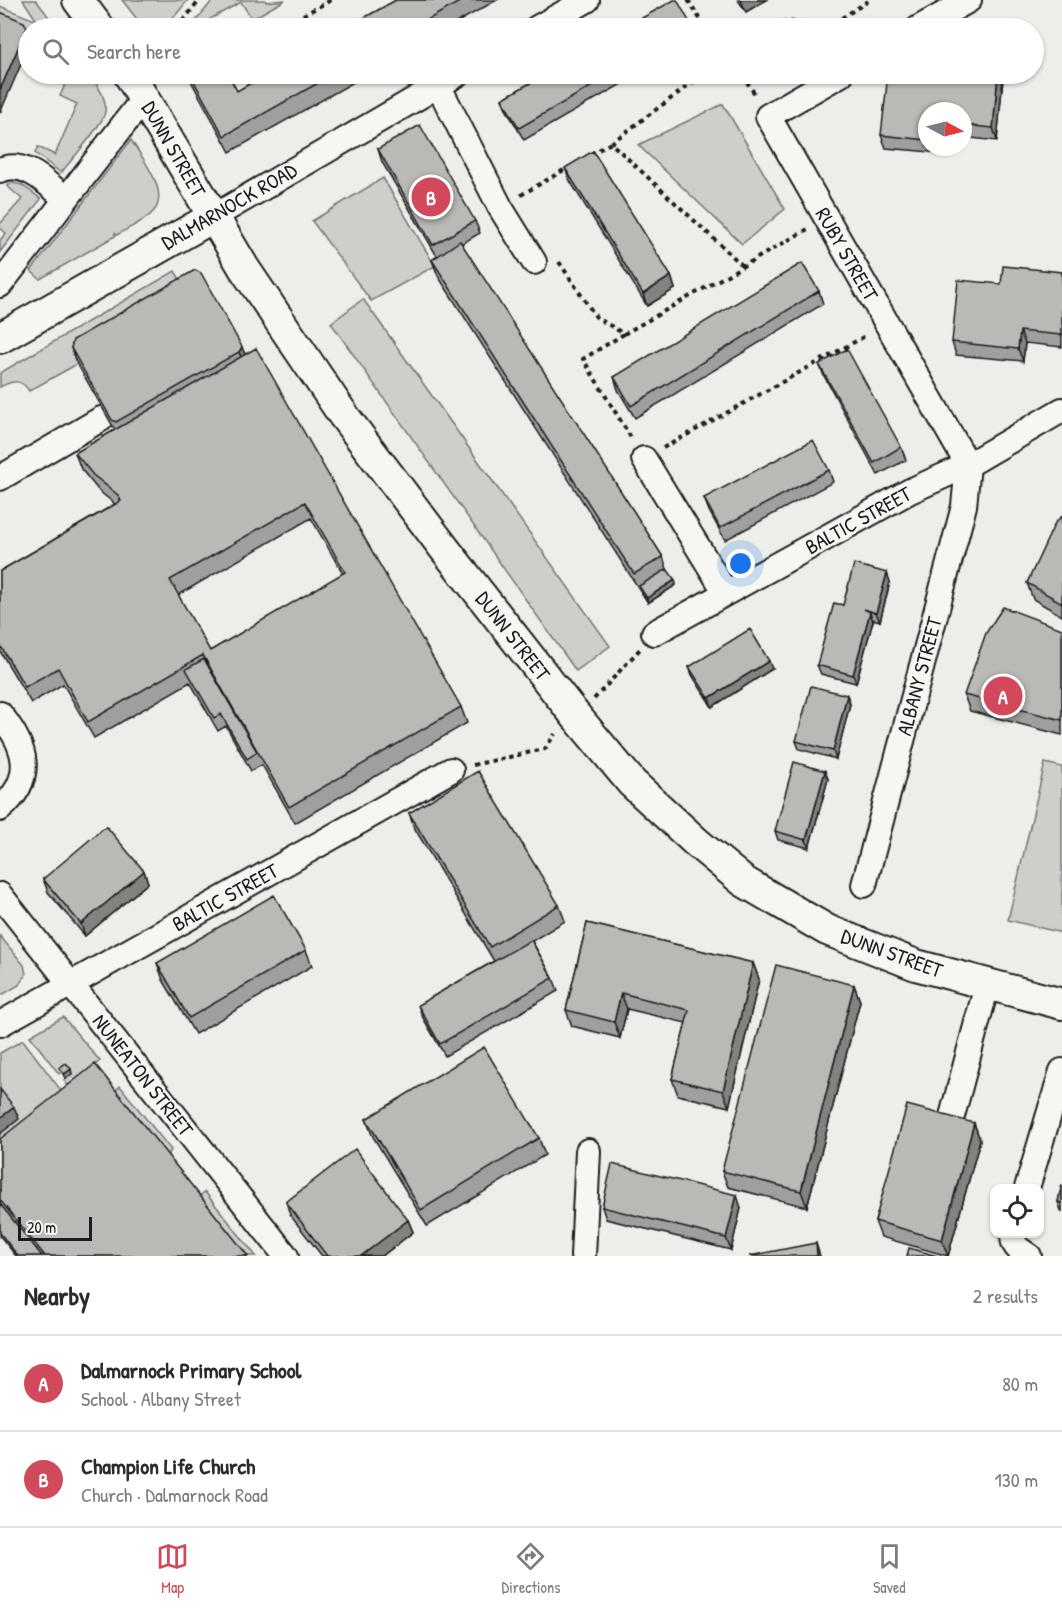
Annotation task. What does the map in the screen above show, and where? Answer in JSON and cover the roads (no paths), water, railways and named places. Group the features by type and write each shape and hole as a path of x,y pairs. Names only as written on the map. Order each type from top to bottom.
{"main road":[{"path":"78,0 92,18"},
{"name":"DUNN STREET","path":"137,86 244,268 372,455 575,715 632,783 720,863 743,880 827,930 886,954 987,985 1062,1004"},
{"name":"DALMARNOCK ROAD","path":"0,338 213,217"}],"street":[{"path":"555,18 587,0"},
{"path":"937,18 969,0"},
{"name":"DALMARNOCK ROAD","path":"213,217 439,84"},
{"path":"450,84 500,207 534,262"},
{"name":"RUBY STREET","path":"824,84 768,116 968,465"},
{"path":"0,285 66,199 137,86"},
{"path":"0,170 11,166 27,169 66,199"},
{"name":"BALTIC STREET","path":"654,633 910,491 968,465 1062,410"},
{"path":"0,478 101,419"},
{"path":"644,459 726,593"},
{"name":"ALBANY STREET","path":"864,885 964,506 968,465"},
{"path":"0,714 16,736 24,760 19,788 0,809"},
{"name":"BALTIC STREET","path":"0,1024 451,770"},
{"name":"NUNEATON STREET","path":"0,895 286,1256"},
{"path":"951,1119 987,985"},
{"path":"1029,1184 1062,1071"},
{"path":"584,1256 588,1151"},
{"path":"1013,1238 1015,1246 1029,1256"}],"place":[{"name":"Champion Life Church","path":"431,197"},
{"name":"Dalmarnock Primary School","path":"1003,696"}]}
